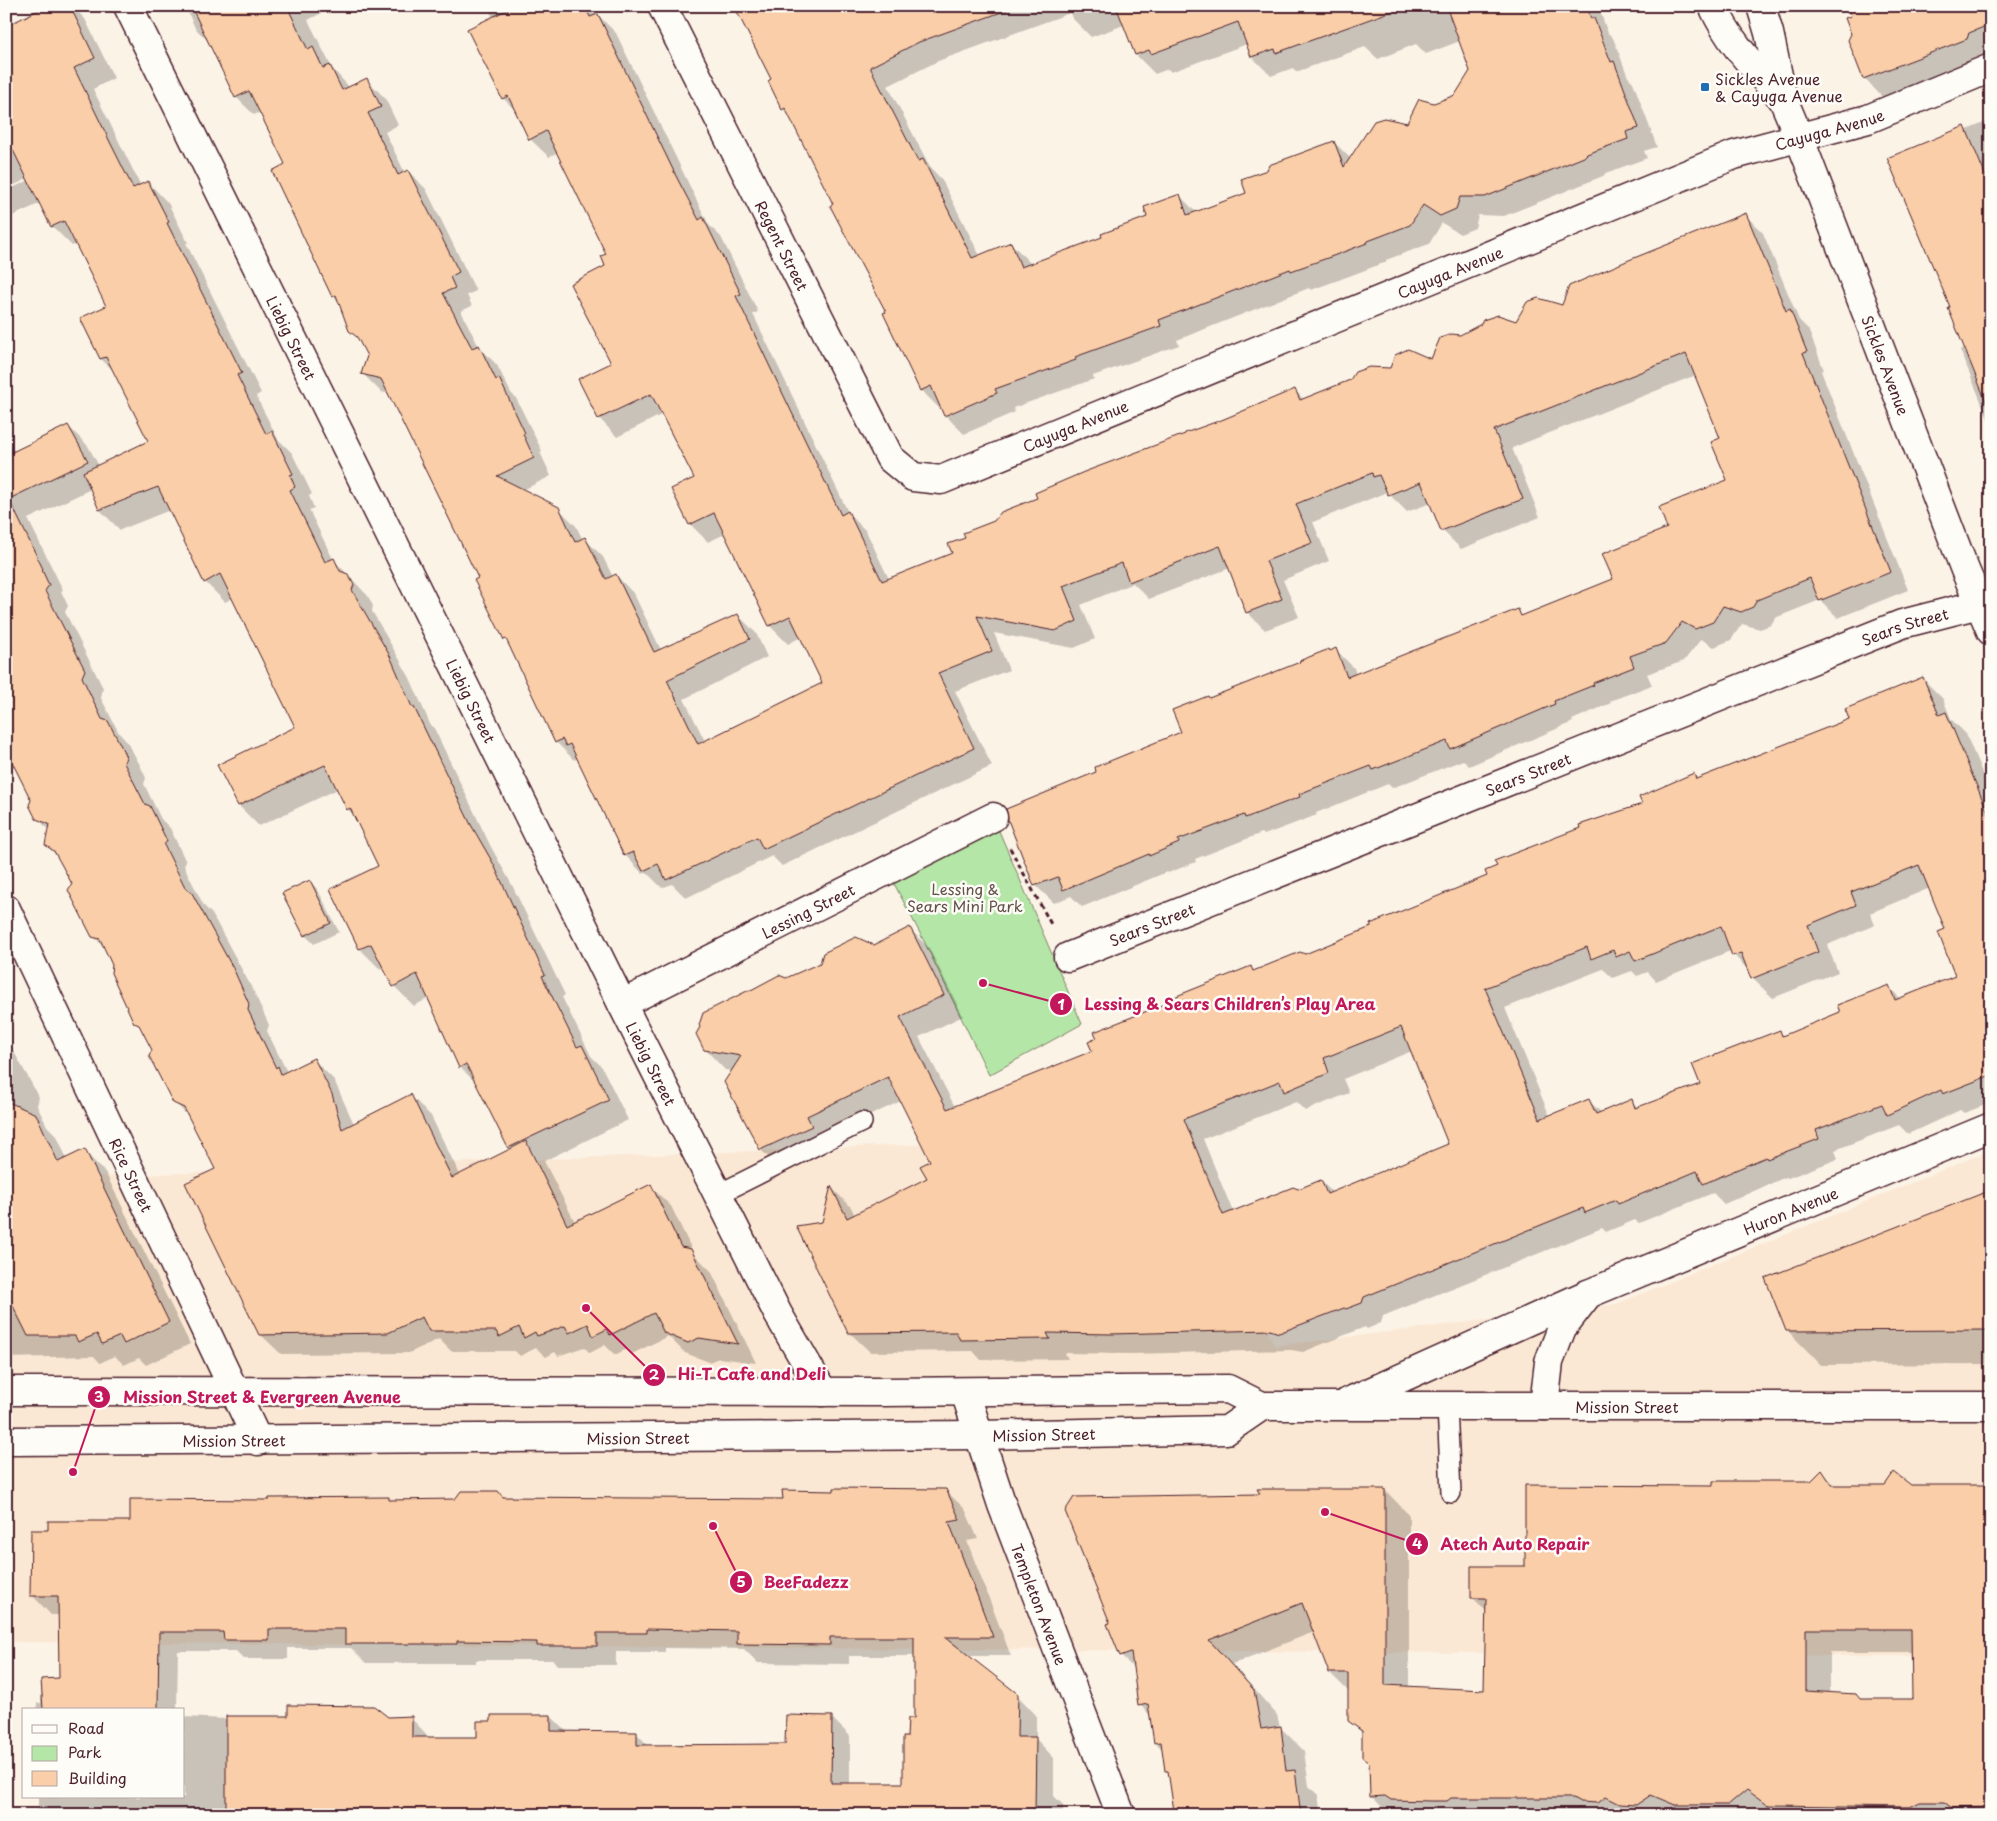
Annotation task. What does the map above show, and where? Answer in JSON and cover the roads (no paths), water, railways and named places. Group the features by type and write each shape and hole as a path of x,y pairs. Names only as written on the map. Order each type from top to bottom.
{"street":[{"name":"Liebig Street","path":"128,6 622,1004 778,1314 823,1392"},
{"name":"Regent Street","path":"662,6 890,458 912,477"},
{"name":"Sickles Avenue","path":"1713,6 1722,27 1732,42 1783,99"},
{"name":"Sickles Avenue","path":"1761,6 1769,33 1783,99 1965,570 1985,603 1991,631"},
{"name":"Cayuga Avenue","path":"912,477 941,480 1734,155 1868,118 1991,68"},
{"name":"Sears Street","path":"1068,957 1902,624 1985,603"},
{"name":"Lessing Street","path":"622,1004 993,816"},
{"name":"Rice Street","path":"6,909 258,1441"},
{"name":"Huron Avenue","path":"1339,1406 1588,1294 1991,1127"},
{"path":"1544,1406 1549,1362 1562,1328 1588,1294"},
{"name":"Mission Street","path":"6,1391 965,1392 1228,1389 1262,1406 1991,1406"},
{"name":"Templeton Avenue","path":"965,1392 1002,1505 1122,1815"},
{"name":"Mission Street","path":"6,1441 258,1441 980,1435 1227,1430 1262,1406"}],"lane":[{"path":"719,1194 862,1122"},
{"path":"1447,1406 1451,1492"}],"place":[{"name":"Sickles Avenue & Cayuga Avenue","path":"1705,87"},
{"name":"Lessing & Sears Children’s Play Area","path":"983,983"},
{"name":"Hi-T Cafe and Deli","path":"586,1308"},
{"name":"Mission Street & Evergreen Avenue","path":"73,1472"},
{"name":"Atech Auto Repair","path":"1325,1512"},
{"name":"BeeFadezz","path":"713,1526"}],"park label":[{"name":"Lessing & Sears Mini Park","path":"965,896"}]}
